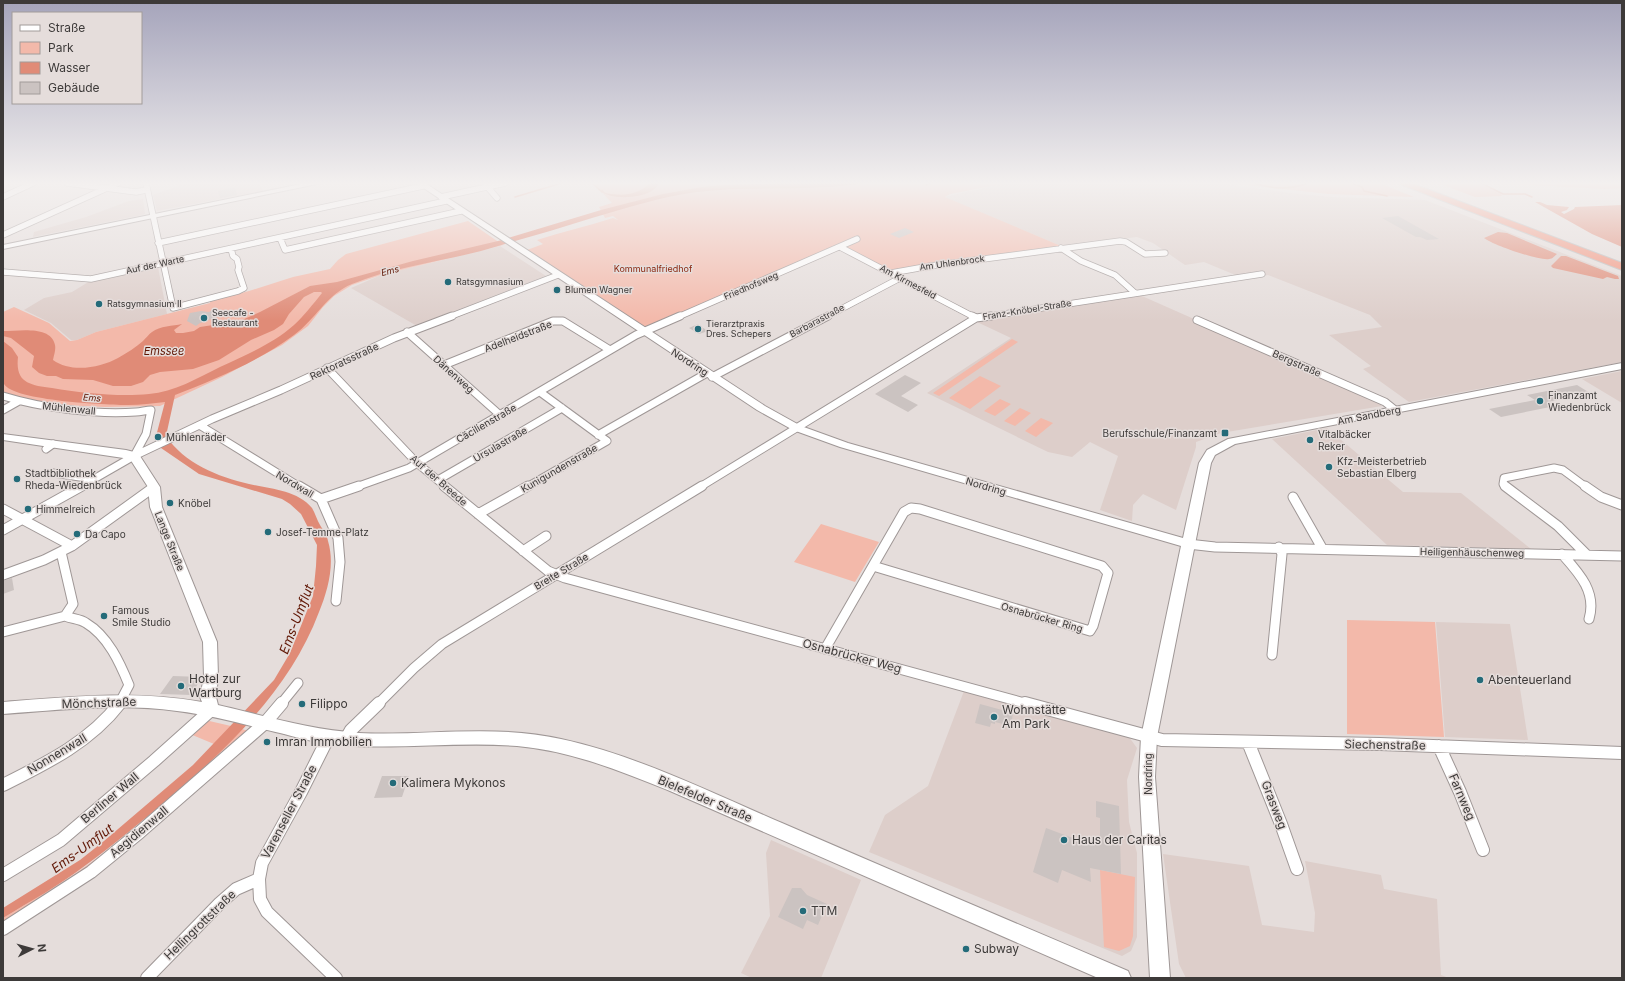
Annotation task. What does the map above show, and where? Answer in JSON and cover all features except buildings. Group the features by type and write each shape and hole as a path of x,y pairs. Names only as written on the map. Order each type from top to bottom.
{"highway":[{"path":"1521,229 1622,267"},
{"path":"1539,229 1622,260"}],"main road":[{"path":"3,247 91,229"},
{"name":"Nordring","path":"487,229 709,375 761,408 798,428 850,447 1188,544 1149,737 1147,777 1160,978"},
{"name":"Am Sandberg","path":"1188,544 1205,463 1211,453 1232,441 1622,366"},
{"path":"3,437 49,447 134,456"},
{"name":"Lange Straße","path":"134,456 154,487 156,507 210,642 211,677 208,697 211,710"},
{"name":"Mönchstraße","path":"3,708 123,700 174,704 211,710 261,722"},
{"name":"Bielefelder Straße","path":"261,722 328,738 390,740 447,738 512,739 563,746 612,760 764,823 1121,978"}],"street":[{"path":"3,235 16,229"},
{"path":"155,229 173,308 238,291 244,288 238,270 240,267 237,259 233,256 231,249"},
{"path":"158,243 222,229"},
{"name":"Auf der Warte","path":"6,272 91,280 319,229"},
{"path":"280,238 285,250 381,229"},
{"name":"Friedhofsweg","path":"644,332 857,239"},
{"name":"Am Uhlenbrock","path":"891,273 1061,248 1120,241 1126,242 1144,254 1165,253"},
{"name":"Am Kirmesfeld","path":"840,247 976,318"},
{"path":"1061,248 1081,261 1115,275 1135,293"},
{"name":"Franz-Knöbel-Straße","path":"798,428 976,318 1262,274"},
{"name":"Rektoratsstraße","path":"3,530 134,456 371,347 558,275"},
{"name":"Barbarastraße","path":"709,375 900,278"},
{"name":"Bergstraße","path":"1197,320 1385,402 1395,410"},
{"name":"Adelheidstraße","path":"444,365 553,321 563,321 610,350"},
{"name":"Dänenweg","path":"407,332 500,414"},
{"name":"Cäcilienstraße","path":"321,499 409,468 610,350 644,332"},
{"name":"Auf der Breede","path":"327,368 417,463 523,551 548,571 555,574"},
{"name":"Kunigundenstraße","path":"478,514 607,441 598,435 709,375"},
{"path":"540,392 598,435"},
{"name":"Mühlenwall","path":"3,396 19,401 60,408 136,412 136,414 142,415 151,413 151,420 140,449 134,456"},
{"path":"3,410 19,401"},
{"name":"Ursulastraße","path":"438,480 562,408"},
{"name":"Nordwall","path":"201,426 321,499 338,538 340,562 336,601"},
{"name":"Breite Straße","path":"346,739 351,730 414,668 442,644 555,574 798,428"},
{"path":"1587,555 1576,541 1564,530 1504,484 1504,478 1554,468 1563,470 1601,497 1610,502 1622,505"},
{"path":"53,473 93,479"},
{"path":"3,575 61,552 72,546 154,487"},
{"path":"1293,497 1322,548"},
{"name":"Osnabrücker Ring","path":"825,649 904,512 910,506 1102,566 1108,573 1093,626 1090,631 873,566"},
{"path":"3,509 72,546"},
{"path":"523,551 546,536"},
{"name":"Heiligenhäuschenweg","path":"1188,544 1215,547 1279,547 1622,556"},
{"path":"1272,655 1282,554 1279,547"},
{"path":"3,632 65,616 73,604 61,552"},
{"path":"1562,554 1585,581 1593,610 1589,619"},
{"name":"Osnabrücker Weg","path":"555,574 565,578 1149,737"},
{"path":"65,616 86,623 102,636 121,666 129,685 123,700"},
{"path":"261,722 298,683"},
{"name":"Nonnenwall","path":"3,785 58,756 91,734 112,714 123,700"},
{"name":"Berliner Wall","path":"3,875 61,840 154,761 211,710"},
{"name":"Aegidienwall","path":"3,930 91,872 140,832 261,722"},
{"name":"Siechenstraße","path":"1149,737 1162,740 1439,746 1622,753"},
{"name":"Varenseller Straße","path":"328,738 301,792 262,863 259,879 260,899 267,912 336,978"},
{"name":"Grasweg","path":"1248,742 1297,869"},
{"name":"Farnweg","path":"1439,746 1460,792 1483,850"},
{"name":"Hellingrottstraße","path":"146,978 220,903 236,889 259,879"}],"shaded area":[{"path":"45,229 74,229 33,237 34,232"},
{"path":"1020,229 1500,229 1622,276 1622,362 1409,402 1363,369 1371,366 1329,335 1382,327 1370,315 1268,275 1245,279 1204,262 1185,265 1153,243 1137,237 1061,246"},
{"name":"Ratsgymnasium","path":"500,246 546,276 417,326 351,288 381,275"},
{"name":"Ratsgymnasium II","path":"158,267 167,314 96,332 77,340 71,340 51,323 24,310 44,298 72,292 90,281"},
{"path":"1134,295 1142,296 1373,398 1382,406 1221,433 1196,442 1196,447 1176,510 1143,494 1133,505 1132,521 1100,510 1118,456 1090,442 1072,457 1048,452 927,393 1011,338 977,322 983,319"},
{"path":"1622,371 1622,403 1582,379"},
{"path":"1327,428 1403,492 1461,493 1531,549 1387,545 1272,439"},
{"name":"Abenteuerland","path":"1436,622 1510,624 1528,740 1445,737"},
{"path":"964,691 1129,737 1137,748 1127,780 1129,822 1137,853 1137,937 1131,951 1122,956 869,852 885,815 928,786"},
{"path":"771,840 861,880 821,978 752,978 741,973 770,916 766,853"},
{"path":"1163,854 1249,866 1262,925 1314,932 1315,913 1305,861 1381,875 1384,889 1437,899 1441,975 1449,978 1186,978 1179,964"}],"green space":[{"path":"439,229 479,229 503,245 381,275 352,285 334,296 308,326 282,345 222,377 160,406 105,407 41,404 10,396 3,391 3,312 14,307 49,323 70,341 77,340 96,332 210,303 210,301 249,291 293,277 330,269 346,254"},
{"name":"Kommunalfriedhof","path":"576,229 1020,229 1061,246 890,271 840,244 650,327 645,327 527,250 543,244 537,240"},
{"path":"1012,339 1018,342 939,396 933,393"},
{"path":"980,376 1001,386 970,409 949,398"},
{"path":"1000,399 1011,404 995,416 984,411"},
{"path":"1020,408 1031,413 1015,426 1004,421"},
{"path":"1041,418 1053,423 1036,437 1025,431"},
{"path":"821,524 879,542 855,582 794,562"},
{"path":"1347,620 1435,622 1444,737 1347,734"},
{"path":"205,720 231,726 214,744 190,734"},
{"path":"242,729 248,731 88,871 3,927 3,918 86,866 147,818 206,766"},
{"path":"1100,870 1135,877 1133,936 1130,946 1119,951 1104,947"}],"water":[{"path":"539,229 557,229 481,251 384,273 352,284 335,294 301,329 281,344 252,361 221,376 175,395 166,436 173,446 182,454 203,468 214,473 237,481 283,491 299,497 312,508 327,537 330,550 331,568 328,586 319,612 307,639 276,690 216,757 171,797 108,849 45,893 3,918 3,908 80,860 193,765 274,680 290,653 313,596 317,545 301,514 282,499 199,474 161,448 155,440 165,402 128,405 83,403 42,398 11,390 4,384 3,381 3,341 12,348 18,357 19,372 26,381 31,384 64,390 100,394 137,395 158,393 186,384 277,338 286,332 305,314 322,293 314,292 304,297 289,314 283,324 274,330 251,340 219,360 193,369 160,372 150,375 143,382 131,386 113,386 93,380 63,379 56,376 47,376 39,373 32,367 34,356 11,338 3,336 3,331 34,330 47,334 55,345 53,360 68,367 86,368 103,364 121,356 159,328 182,324 174,330 176,333 183,333 194,331 200,327 240,321 310,286 337,282 413,261 498,241"},
{"path":"1583,229 1622,229 1622,247"},
{"path":"1498,232 1507,233 1557,254 1550,259 1536,258 1506,248 1484,238"},
{"path":"1561,256 1566,256 1618,276 1619,279 1607,277 1603,279 1553,268 1551,266"}],"place":[{"name":"Ratsgymnasium","path":"448,282"},
{"name":"Blumen Wagner","path":"557,290"},
{"name":"Ratsgymnasium II","path":"99,304"},
{"name":"Seecafe - Restaurant","path":"204,318"},
{"name":"Tierarztpraxis Dres. Schepers","path":"698,329"},
{"name":"Finanzamt Wiedenbrück","path":"1540,401"},
{"name":"Berufsschule/Finanzamt","path":"1225,433"},
{"name":"Mühlenräder","path":"158,437"},
{"name":"Vitalbäcker Reker","path":"1310,440"},
{"name":"Kfz-Meisterbetrieb Sebastian Elberg","path":"1329,467"},
{"name":"Stadtbibliothek Rheda-Wiedenbrück","path":"17,479"},
{"name":"Knöbel","path":"170,503"},
{"name":"Himmelreich","path":"28,509"},
{"name":"Josef-Temme-Platz","path":"268,532"},
{"name":"Da Capo","path":"77,534"},
{"name":"Famous Smile Studio","path":"104,616"},
{"name":"Abenteuerland","path":"1480,680"},
{"name":"Hotel zur Wartburg","path":"181,686"},
{"name":"Filippo","path":"302,704"},
{"name":"Wohnstätte Am Park","path":"994,717"},
{"name":"Imran Immobilien","path":"267,742"},
{"name":"Kalimera Mykonos","path":"393,783"},
{"name":"Haus der Caritas","path":"1064,840"},
{"name":"TTM","path":"803,911"},
{"name":"Subway","path":"966,949"}],"water label":[{"name":"Ems","path":"390,271"},
{"name":"Emssee","path":"164,351"},
{"name":"Ems","path":"92,398"},
{"name":"Ems-Umflut","path":"296,619"},
{"name":"Ems-Umflut","path":"82,848"}]}
